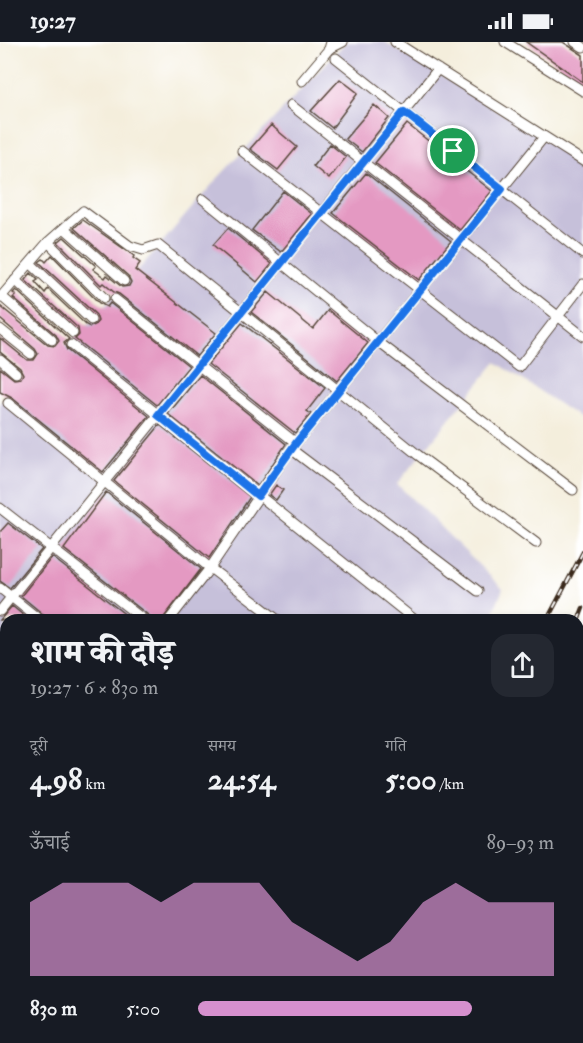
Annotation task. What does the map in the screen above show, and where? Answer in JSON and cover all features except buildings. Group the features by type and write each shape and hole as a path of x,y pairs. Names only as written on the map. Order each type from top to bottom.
{"street":[{"path":"302,81 330,45 343,42"},
{"path":"395,42 583,161"},
{"path":"505,42 583,91"},
{"path":"519,51 524,42"},
{"path":"575,42 583,47"},
{"path":"336,58 583,254"},
{"path":"0,611 438,69"},
{"path":"291,105 583,336"},
{"path":"175,614 210,568 294,446 544,137"},
{"path":"242,151 519,367 583,284"},
{"path":"202,199 378,341 573,490"},
{"path":"52,340 1,297 48,242 83,212 130,246 143,250 158,245 338,391 536,543"},
{"path":"64,228 124,281"},
{"path":"48,242 104,298"},
{"path":"30,263 91,320"},
{"path":"15,280 73,333"},
{"path":"115,298 294,446 478,591"},
{"path":"0,329 31,354"},
{"path":"71,345 407,614"},
{"path":"0,360 16,373"},
{"path":"8,403 103,483 270,614"},
{"path":"0,508 136,614"},
{"path":"0,588 32,614"}],"shaded area":[{"path":"346,42 385,42 575,157 583,145 583,420 496,362 397,484 503,589 492,614 0,614 0,403 82,331 216,180"}],"railway":[{"path":"550,614 583,552"},
{"path":"581,614 583,608"}],"route":[{"path":"404,112 453,151 502,189 296,443 258,496 158,415 404,112"}]}
